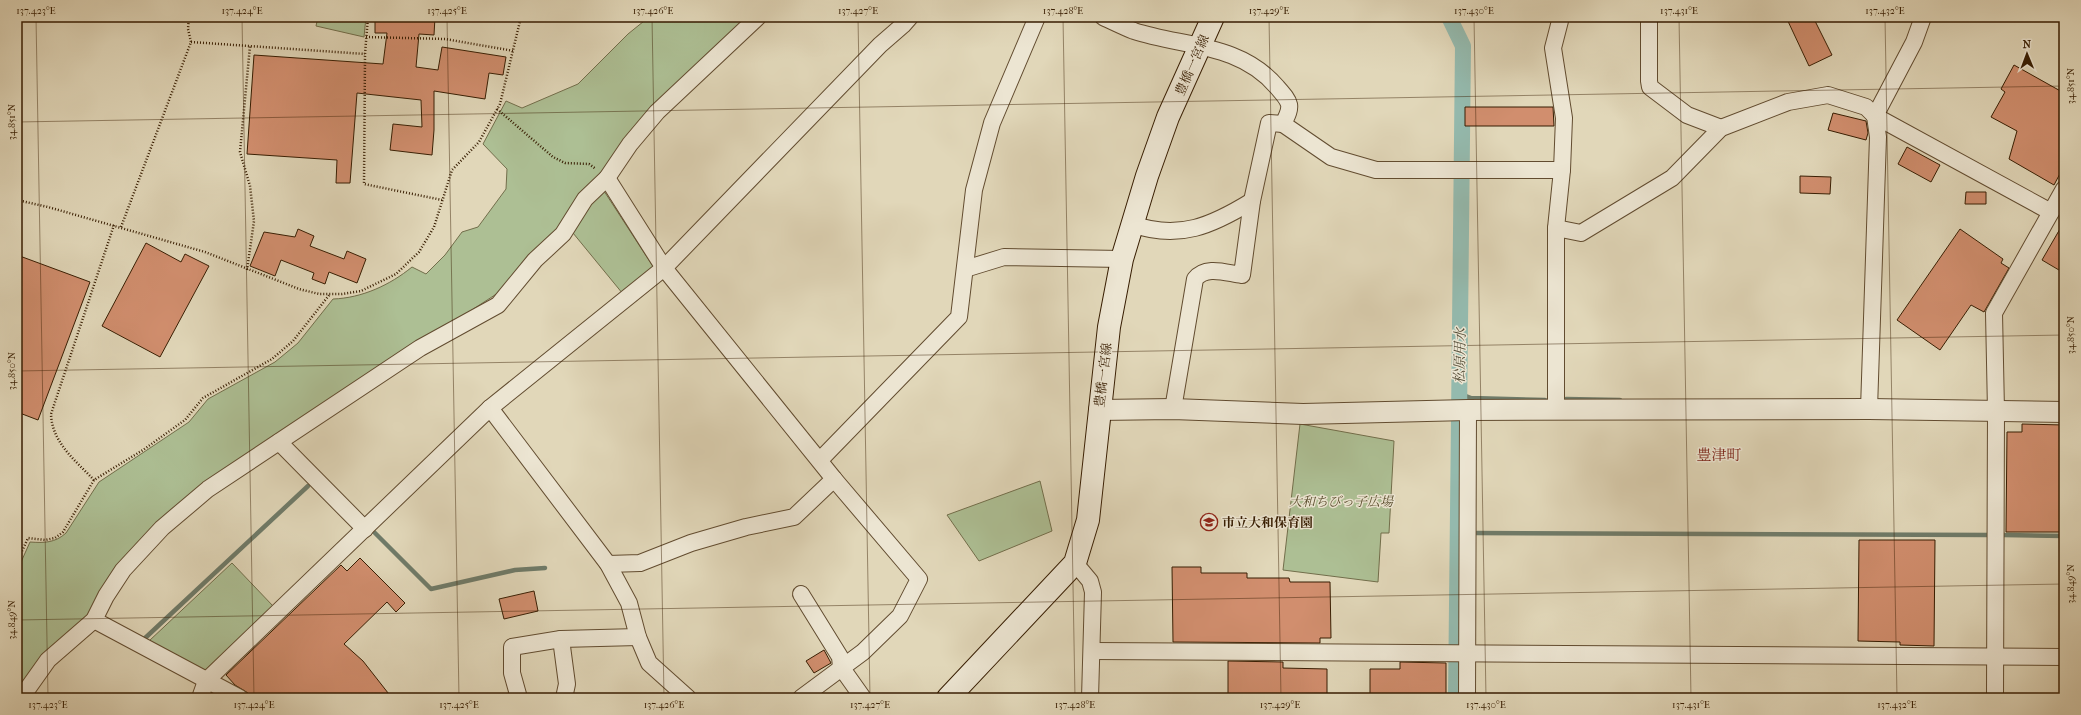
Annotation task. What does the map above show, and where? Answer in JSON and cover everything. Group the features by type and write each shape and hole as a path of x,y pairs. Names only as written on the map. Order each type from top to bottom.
{"main road":[{"name":"豊橋一宮線","path":"948,698 1075,563 1088,520 1109,327 1122,259 1147,176 1168,117 1202,46 1214,17"}],"street":[{"path":"21,698 48,660 94,620 106,596 123,570 162,528 208,489 420,348 498,305 535,260 563,234 585,198 607,178 630,144 657,112 758,17"},
{"path":"200,698 206,682 490,408 664,268 880,45 910,17"},
{"path":"820,460 959,317 974,190 992,123 1037,17"},
{"path":"1103,17 1134,31 1202,46 1243,61 1268,77 1290,102 1290,111 1283,124"},
{"path":"1556,411 1556,228 1562,170 1564,118 1553,48 1561,17"},
{"path":"1649,17 1650,87 1687,115 1721,128"},
{"path":"1869,409 1878,137 1875,116 1914,42 1923,17"},
{"path":"1556,228 1581,234 1601,222 1672,178 1721,128 1788,102 1828,95 1866,107 1875,116 2051,212"},
{"path":"1173,408 1195,279 1200,273 1207,270 1242,275 1252,201 1269,123 1283,124 1331,157 1376,170 1562,170"},
{"path":"607,178 664,268 834,479 919,579 900,616 863,652 801,698"},
{"path":"1994,698 1996,411 1994,314 2064,189"},
{"path":"1132,224 1148,230 1172,231 1198,228 1222,220 1252,201"},
{"path":"965,269 1004,258 1122,259"},
{"path":"490,408 608,564 629,603 638,637 649,662 688,698"},
{"path":"1099,410 1173,408 1303,414 1468,410 1556,411 1869,409 2064,412"},
{"path":"1467,698 1468,410"},
{"path":"279,442 365,529"},
{"path":"608,564 640,563 691,543 746,527 794,516 834,479"},
{"path":"1075,563 1090,581 1093,592 1093,651 1090,698"},
{"path":"801,594 840,657 841,667 863,698"},
{"path":"94,620 206,682 240,698"},
{"path":"519,698 512,673 512,647 561,639 638,637"},
{"path":"561,639 567,684 564,698"},
{"path":"1093,651 2064,657"}],"path":[{"path":"121,227 191,42 188,29 189,17"},
{"path":"368,17 365,54 364,184 442,200"},
{"path":"17,200 121,227 205,252 247,270 299,289 319,294 342,294 361,291 396,274 419,252 434,227 452,170 479,142 500,104 521,17"},
{"path":"366,37 445,39 514,51"},
{"path":"191,42 365,54"},
{"path":"247,270 254,220 250,186 240,152 250,46"},
{"path":"497,109 553,158 565,163 589,164 607,178"},
{"path":"94,480 64,449 56,438 52,430 51,414 114,226"},
{"path":"17,562 28,538 45,540 55,538 63,532 94,480 142,450 185,420 203,398 272,359 293,341 330,294"}],"green space":[{"path":"318,17 366,17 364,37 316,26"},
{"path":"649,17 751,17 605,169 559,228 501,291 206,483 89,616 17,692 17,571 30,542 53,541 66,533 99,482 189,422 208,399 275,362 298,343 333,299 354,296 385,285 412,267 426,274 445,255 462,232 478,227 506,189 507,169 483,144 506,101 522,108 578,84 628,34"},
{"path":"604,191 654,268 623,294 573,233 586,203"},
{"name":"大和ちびっ子広場","path":"1300,424 1394,441 1389,533 1381,533 1378,582 1283,570"},
{"path":"1040,481 1052,531 979,561 947,515"},
{"path":"232,563 273,606 205,672 149,641"}],"building":[{"path":"375,17 435,17 434,35 419,34 416,67 438,70 442,47 506,57 503,75 489,73 485,99 434,91 434,130 432,155 390,150 393,124 422,127 421,100 357,93 350,183 336,183 337,160 247,154 254,55 383,64 387,33 375,33"},
{"path":"1786,17 1813,17 1832,55 1809,66"},
{"path":"2014,65 2064,93 2064,166 2054,185 2009,159 2017,131 1991,117 2005,92 2001,89"},
{"path":"1465,107 1553,107 1554,126 1465,126"},
{"path":"1833,113 1866,121 1868,133 1866,140 1828,130"},
{"path":"1907,147 1940,165 1931,182 1898,164"},
{"path":"1800,176 1831,177 1830,194 1800,193"},
{"path":"1966,192 1986,192 1986,204 1965,204"},
{"path":"2064,222 2064,273 2042,260"},
{"path":"298,229 314,236 310,246 344,259 347,251 366,259 357,283 329,272 325,284 312,279 314,273 281,260 275,276 250,266 264,232 295,237"},
{"path":"1960,229 2003,259 2001,263 2009,268 1984,312 1971,305 1940,350 1897,320"},
{"path":"146,243 181,262 185,254 209,266 160,357 102,326"},
{"path":"17,255 90,282 38,420 17,412"},
{"path":"2022,424 2064,425 2064,532 2006,532 2007,432 2022,432"},
{"path":"1859,540 1935,540 1934,646 1900,645 1900,642 1858,641"},
{"path":"360,558 405,603 396,612 387,602 344,644 363,661 392,698 249,698 248,693 235,685 226,675 341,565 347,571"},
{"path":"1172,567 1201,567 1201,573 1247,573 1247,578 1289,578 1290,582 1330,582 1331,638 1320,638 1320,643 1173,642"},
{"path":"534,591 538,611 504,619 499,599"},
{"path":"824,650 831,663 814,673 806,661"},
{"path":"1228,661 1283,662 1283,668 1327,669 1327,698 1228,698"},
{"path":"1400,662 1446,663 1446,698 1370,698 1370,669 1400,669"}],"waterway":[{"name":"松原用水","path":"1449,17 1463,46 1456,698"},
{"path":"1458,393 1471,398 1545,400"},
{"path":"1566,399 1620,400"},
{"path":"140,639 143,640 308,486"},
{"path":"370,528 431,589 515,570 545,568"},
{"path":"1474,533 1992,535"},
{"path":"2003,535 2064,536"}],"place":[{"name":"市立大和保育園","path":"1209,522"}],"district":[{"name":"豊津町","path":"1719,455"}]}
